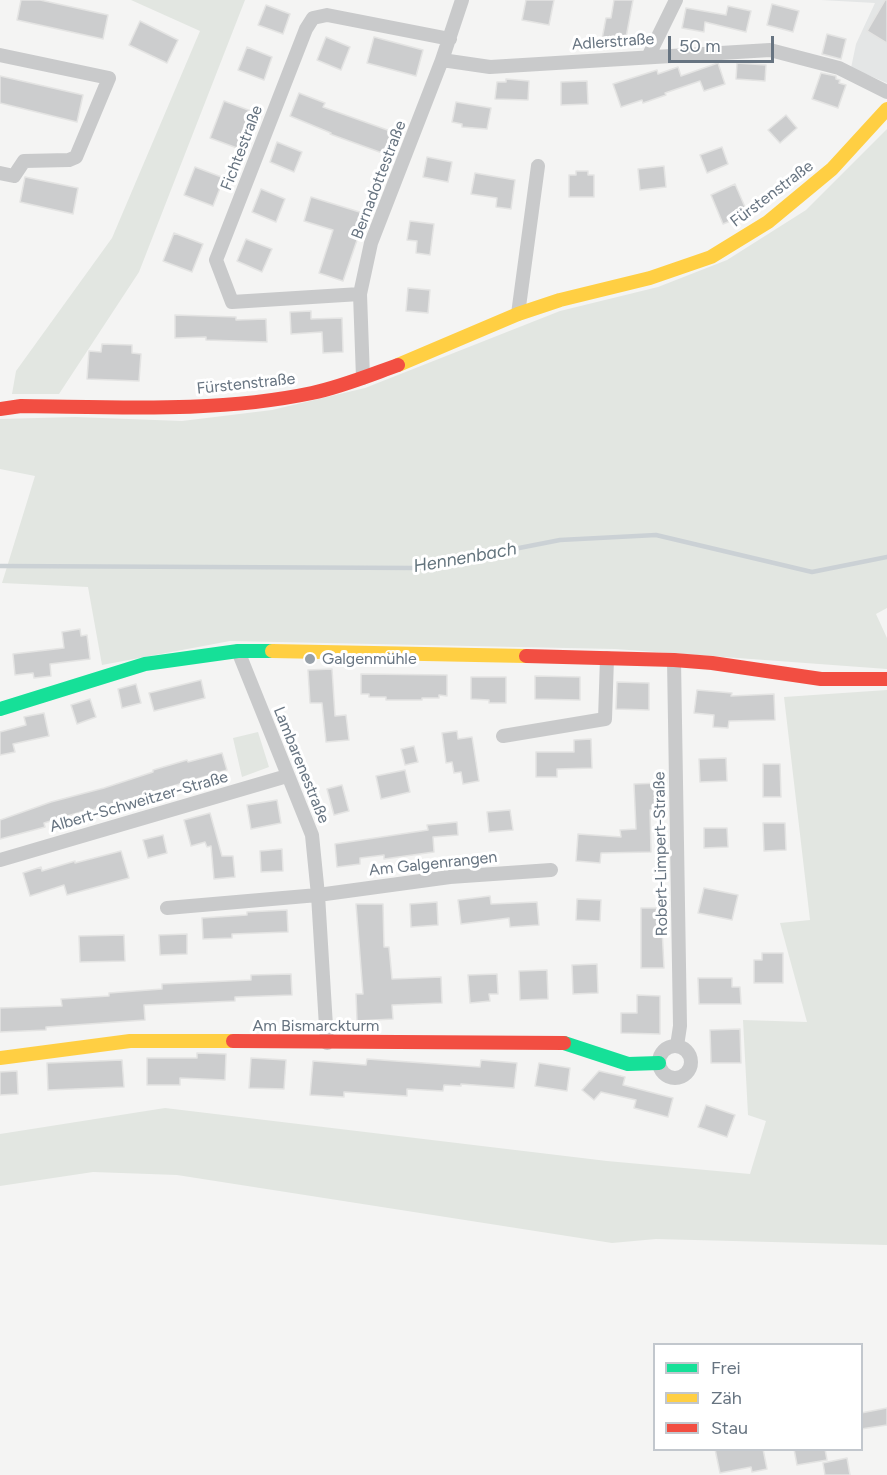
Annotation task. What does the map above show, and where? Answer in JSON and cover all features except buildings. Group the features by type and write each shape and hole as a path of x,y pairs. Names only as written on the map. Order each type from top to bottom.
{"street":[{"name":"Bernadottestraße","path":"363,378 360,294 371,243 450,39 462,0"},
{"path":"648,57 676,0"},
{"name":"Fichtestraße","path":"360,294 232,302 216,260 306,29 313,18 327,15 450,39"},
{"name":"Adlerstraße","path":"442,60 490,66 770,50 839,68 887,92"},
{"path":"0,55 109,78 76,157 69,160 24,161 14,176 0,172"},
{"name":"Fürstenstraße","path":"0,409 21,406 177,407 264,401 313,393 363,378 518,314 560,300 650,278 711,257 768,222 832,169 887,109"},
{"path":"518,314 538,166"},
{"path":"0,709 145,664 238,651 674,660 712,663 821,679 887,679"},
{"name":"Lambarenestraße","path":"238,651 312,835 327,1043"},
{"path":"503,736 605,719 607,658"},
{"name":"Robert-Limpert-Straße","path":"674,660 680,1026 676,1046"},
{"name":"Albert-Schweitzer-Straße","path":"0,860 287,776"},
{"name":"Am Galgenrangen","path":"318,895 450,877 551,870"},
{"path":"167,908 318,895"},
{"name":"Am Bismarckturm","path":"0,1058 130,1041 565,1043 628,1064 659,1063"},
{"path":"676,1046 682,1047 690,1055 691,1065 685,1075 680,1077 664,1073 659,1063 666,1048 676,1046"}],"shaded area":[{"path":"131,0 245,0 139,272 59,394 12,394 16,371 112,238 200,31"},
{"path":"821,0 887,0 887,83 851,68 856,44 875,3"},
{"path":"887,129 887,608 876,614 887,638 887,669 615,649 230,641 102,665 88,587 2,583 35,476 0,469 0,419 75,417 182,421 272,410 365,388 560,311 658,287 727,260 806,210"},
{"path":"887,690 887,1245 656,1239 612,1243 177,1175 93,1172 0,1186 0,1134 165,1108 607,1161 750,1174 766,1121 748,1115 743,1020 807,1022 780,923 810,920 784,697"},
{"path":"258,732 269,767 242,777 233,738"}],"waterway":[{"name":"Hennenbach","path":"0,566 417,568 560,540 656,535 812,572 887,557"}],"traffic: fast":[{"path":"0,709 145,664 238,651 272,651"},
{"path":"564,1043 628,1064 659,1063"}],"traffic: slow":[{"path":"398,365 518,314 560,300 650,278 711,257 768,222 832,169 887,109"},
{"path":"272,651 526,656"},
{"path":"0,1058 130,1041 233,1041"}],"traffic: jam":[{"path":"0,409 21,406 130,408 240,404 323,390 398,365"},
{"path":"526,656 674,660 712,663 821,679 887,679"},
{"path":"233,1041 564,1043"}],"place":[{"name":"Galgenmühle","path":"310,659"}]}
